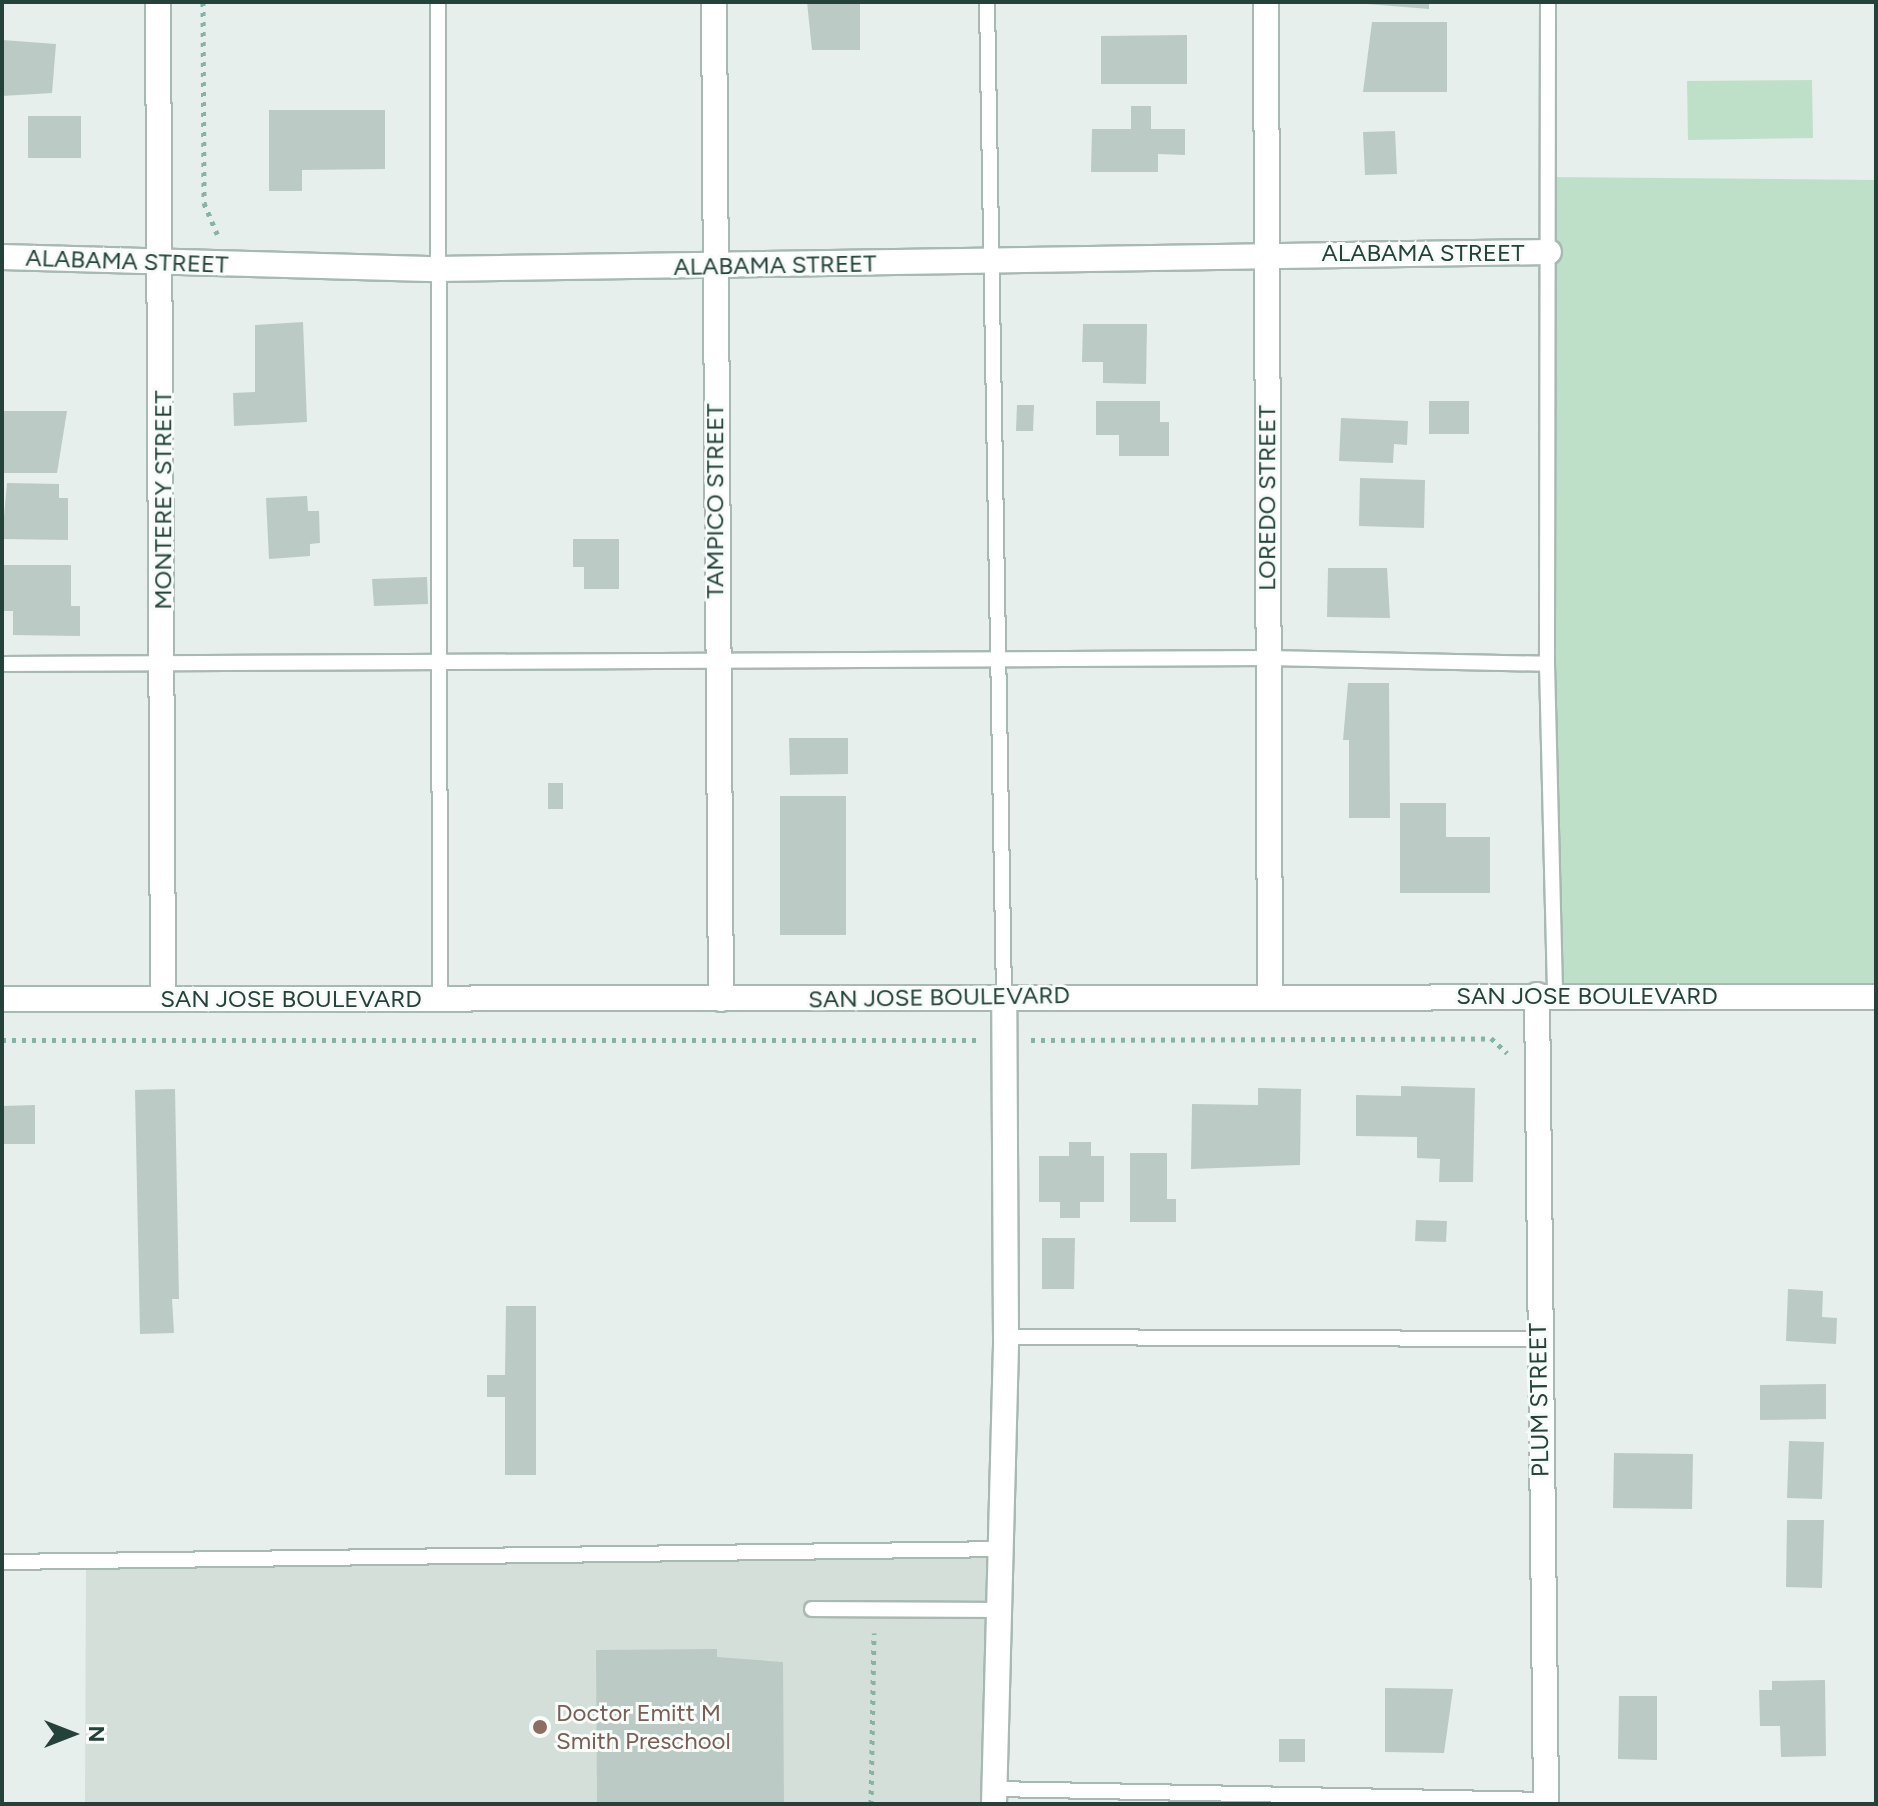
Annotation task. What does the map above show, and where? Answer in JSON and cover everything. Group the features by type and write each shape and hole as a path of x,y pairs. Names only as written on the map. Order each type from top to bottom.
{"street":[{"name":"MONTEREY STREET","path":"158,2 164,665 163,998"},
{"name":"TAMPICO STREET","path":"714,2 714,660 721,999"},
{"name":"LOREDO STREET","path":"1266,2 1270,994"},
{"name":"ALABAMA STREET","path":"2,257 437,269 1549,252"},
{"name":"SAN JOSE BOULEVARD","path":"2,999 721,999 1270,994 1876,997"},
{"path":"994,1797 1006,1337 1004,996"},
{"name":"PLUM STREET","path":"1546,997 1538,1339 1546,1802"}],"lane":[{"path":"438,2 440,1000"},
{"path":"987,2 1004,996"},
{"path":"1546,997 1548,2"},
{"path":"2,664 1268,658 1547,664"},
{"path":"1006,1337 1538,1339"},
{"path":"2,1562 1002,1549"},
{"path":"812,1609 997,1610"},
{"path":"994,1797 1546,1802"}],"path":[{"path":"203,2 204,203 222,243"},
{"path":"871,1804 874,1628"}],"shaded area":[{"name":"Doctor Emitt M Smith Preschool","path":"1002,1549 994,1804 85,1804 86,1561"}],"green space":[{"path":"1812,80 1813,138 1688,140 1687,81"},
{"path":"1549,177 1876,180 1876,997 1555,998"}],"building":[{"path":"807,2 860,2 860,50 812,50"},
{"path":"1343,2 1429,2 1429,9"},
{"path":"1372,22 1447,22 1447,92 1363,92"},
{"path":"1187,35 1187,84 1101,84 1101,36"},
{"path":"2,40 56,44 52,93 2,96"},
{"path":"1131,106 1151,106 1151,129 1185,129 1185,155 1158,154 1158,172 1091,172 1092,129 1131,129"},
{"path":"269,110 385,110 385,169 302,170 302,191 269,191"},
{"path":"28,116 81,116 81,158 28,158"},
{"path":"1395,131 1397,174 1365,175 1363,132"},
{"path":"303,322 307,422 234,426 233,393 255,392 255,325"},
{"path":"1083,324 1147,324 1146,384 1103,383 1103,362 1082,362"},
{"path":"1096,401 1160,401 1160,422 1169,422 1169,456 1119,456 1119,435 1096,435"},
{"path":"1429,401 1469,401 1469,434 1429,434"},
{"path":"1017,405 1034,405 1033,431 1016,431"},
{"path":"2,411 67,411 57,473 2,473"},
{"path":"1341,418 1408,421 1407,445 1394,444 1393,463 1339,461"},
{"path":"1360,478 1425,480 1424,528 1359,526"},
{"path":"7,483 59,484 59,498 68,498 68,540 2,539"},
{"path":"307,496 308,511 319,511 320,543 310,544 310,556 269,559 266,498"},
{"path":"573,539 619,539 619,589 584,589 584,567 573,567"},
{"path":"2,565 71,565 71,606 80,606 80,636 13,635 13,611 2,611"},
{"path":"1328,568 1387,568 1390,618 1327,617"},
{"path":"427,577 428,604 374,606 372,579"},
{"path":"1348,683 1389,683 1390,818 1349,818 1349,740 1343,740"},
{"path":"789,738 848,738 848,774 790,775"},
{"path":"548,783 563,783 563,809 548,809"},
{"path":"780,796 846,796 846,935 780,935"},
{"path":"1400,803 1446,803 1446,837 1490,837 1490,893 1400,893"},
{"path":"1401,1086 1475,1088 1473,1182 1439,1182 1440,1159 1417,1158 1417,1137 1356,1136 1356,1095 1401,1096"},
{"path":"1258,1088 1301,1089 1300,1165 1191,1169 1192,1104 1258,1105"},
{"path":"175,1089 179,1299 172,1299 174,1333 140,1334 135,1090"},
{"path":"35,1105 35,1144 2,1144 2,1106"},
{"path":"1069,1142 1091,1142 1091,1156 1104,1156 1104,1202 1080,1202 1080,1218 1060,1218 1060,1202 1039,1202 1039,1156 1069,1156"},
{"path":"1130,1153 1167,1153 1167,1199 1176,1199 1176,1222 1130,1222"},
{"path":"1416,1220 1447,1221 1446,1242 1415,1241"},
{"path":"1042,1238 1075,1238 1074,1289 1042,1289"},
{"path":"1788,1289 1823,1291 1822,1317 1837,1318 1836,1344 1786,1341"},
{"path":"506,1306 536,1306 536,1475 505,1475 505,1397 487,1397 487,1375 505,1375"},
{"path":"1826,1384 1826,1419 1760,1420 1760,1385"},
{"path":"1789,1441 1824,1442 1822,1499 1787,1498"},
{"path":"1614,1453 1693,1454 1692,1509 1613,1508"},
{"path":"1787,1520 1824,1520 1822,1588 1786,1587"},
{"path":"717,1649 717,1657 783,1662 784,1804 597,1804 596,1650"},
{"path":"1825,1680 1826,1756 1781,1757 1780,1726 1760,1726 1759,1690 1772,1690 1772,1681"},
{"path":"1385,1688 1453,1689 1444,1753 1385,1752"},
{"path":"1619,1696 1657,1696 1657,1760 1618,1759"},
{"path":"1279,1739 1305,1739 1305,1762 1279,1762"}],"place":[{"name":"Doctor Emitt M Smith Preschool","path":"540,1727"}]}
